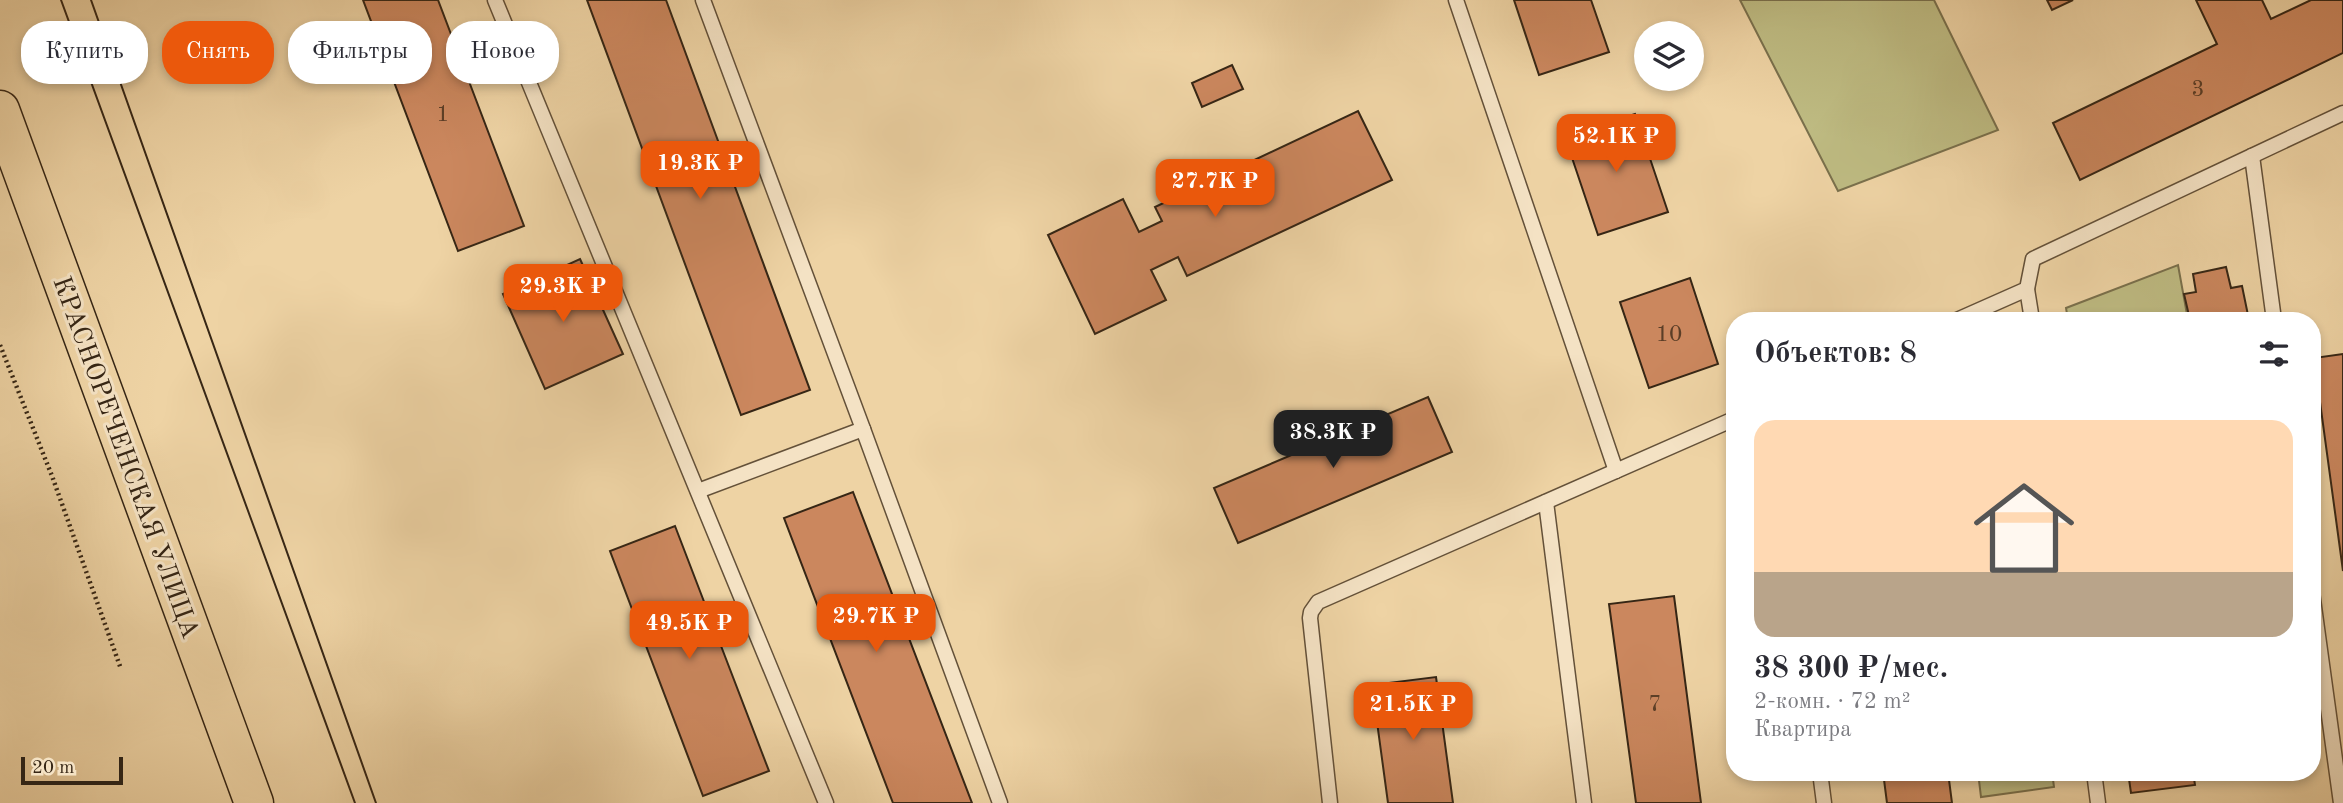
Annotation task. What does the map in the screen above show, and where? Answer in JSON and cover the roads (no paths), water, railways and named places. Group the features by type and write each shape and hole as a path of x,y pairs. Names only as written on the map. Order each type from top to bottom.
{"main road":[{"name":"КРАСНОРЕЧЕНСКАЯ УЛИЦА","path":"0,110 254,803"}],"lane":[{"path":"495,0 826,803"},
{"path":"703,0 1000,803"},
{"path":"1456,0 1616,471"},
{"path":"2031,312 2027,289 2033,259 2343,113"},
{"path":"2252,156 2273,312"},
{"path":"1975,312 2027,289"},
{"path":"1330,803 1310,618 1318,602 1726,423"},
{"path":"698,491 863,429"},
{"path":"1546,502 1584,803"},
{"path":"2321,657 2341,803"},
{"path":"1821,781 1824,803"},
{"path":"2095,781 2098,803"}],"tram line":[{"path":"61,0 355,803"},
{"path":"91,0 376,803"}]}
